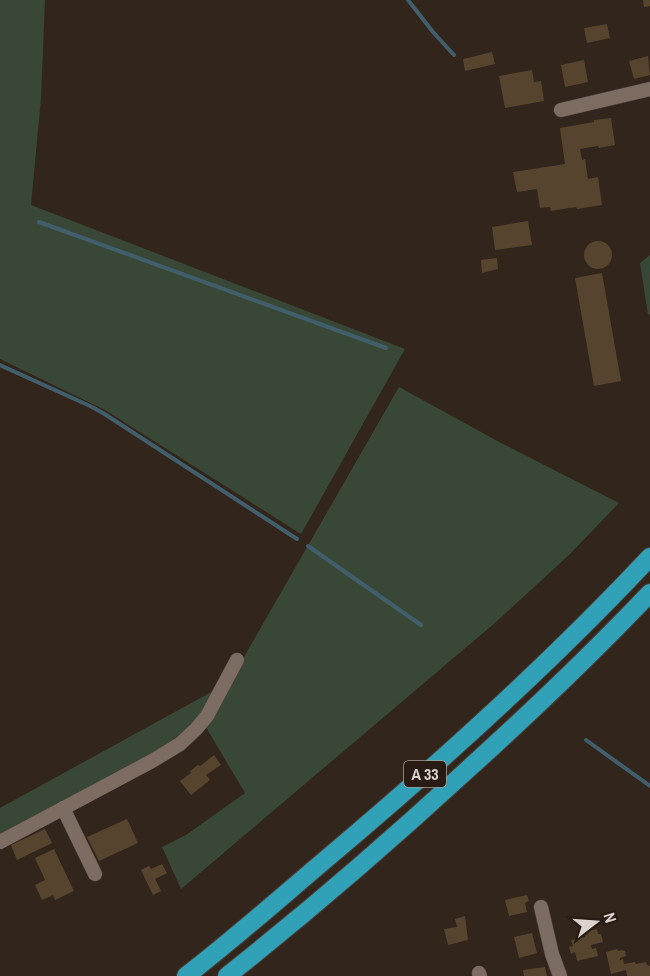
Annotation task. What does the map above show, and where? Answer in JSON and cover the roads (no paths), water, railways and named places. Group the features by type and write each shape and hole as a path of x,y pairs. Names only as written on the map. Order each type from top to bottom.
{"highway":[{"name":"A 33","path":"186,976 390,806 498,708 604,606 650,557"},
{"name":"A 33","path":"226,976 304,914 408,824 536,707 650,593"}],"street":[{"path":"561,110 650,89"},
{"path":"0,842 180,744 207,716 237,660"},
{"path":"63,808 95,873"},
{"path":"541,907 552,954 560,976"}],"waterway":[{"path":"408,0 454,55"},
{"path":"39,222 386,348"},
{"path":"0,365 103,413 297,539"},
{"path":"308,546 421,625"},
{"path":"586,740 650,786"}]}
